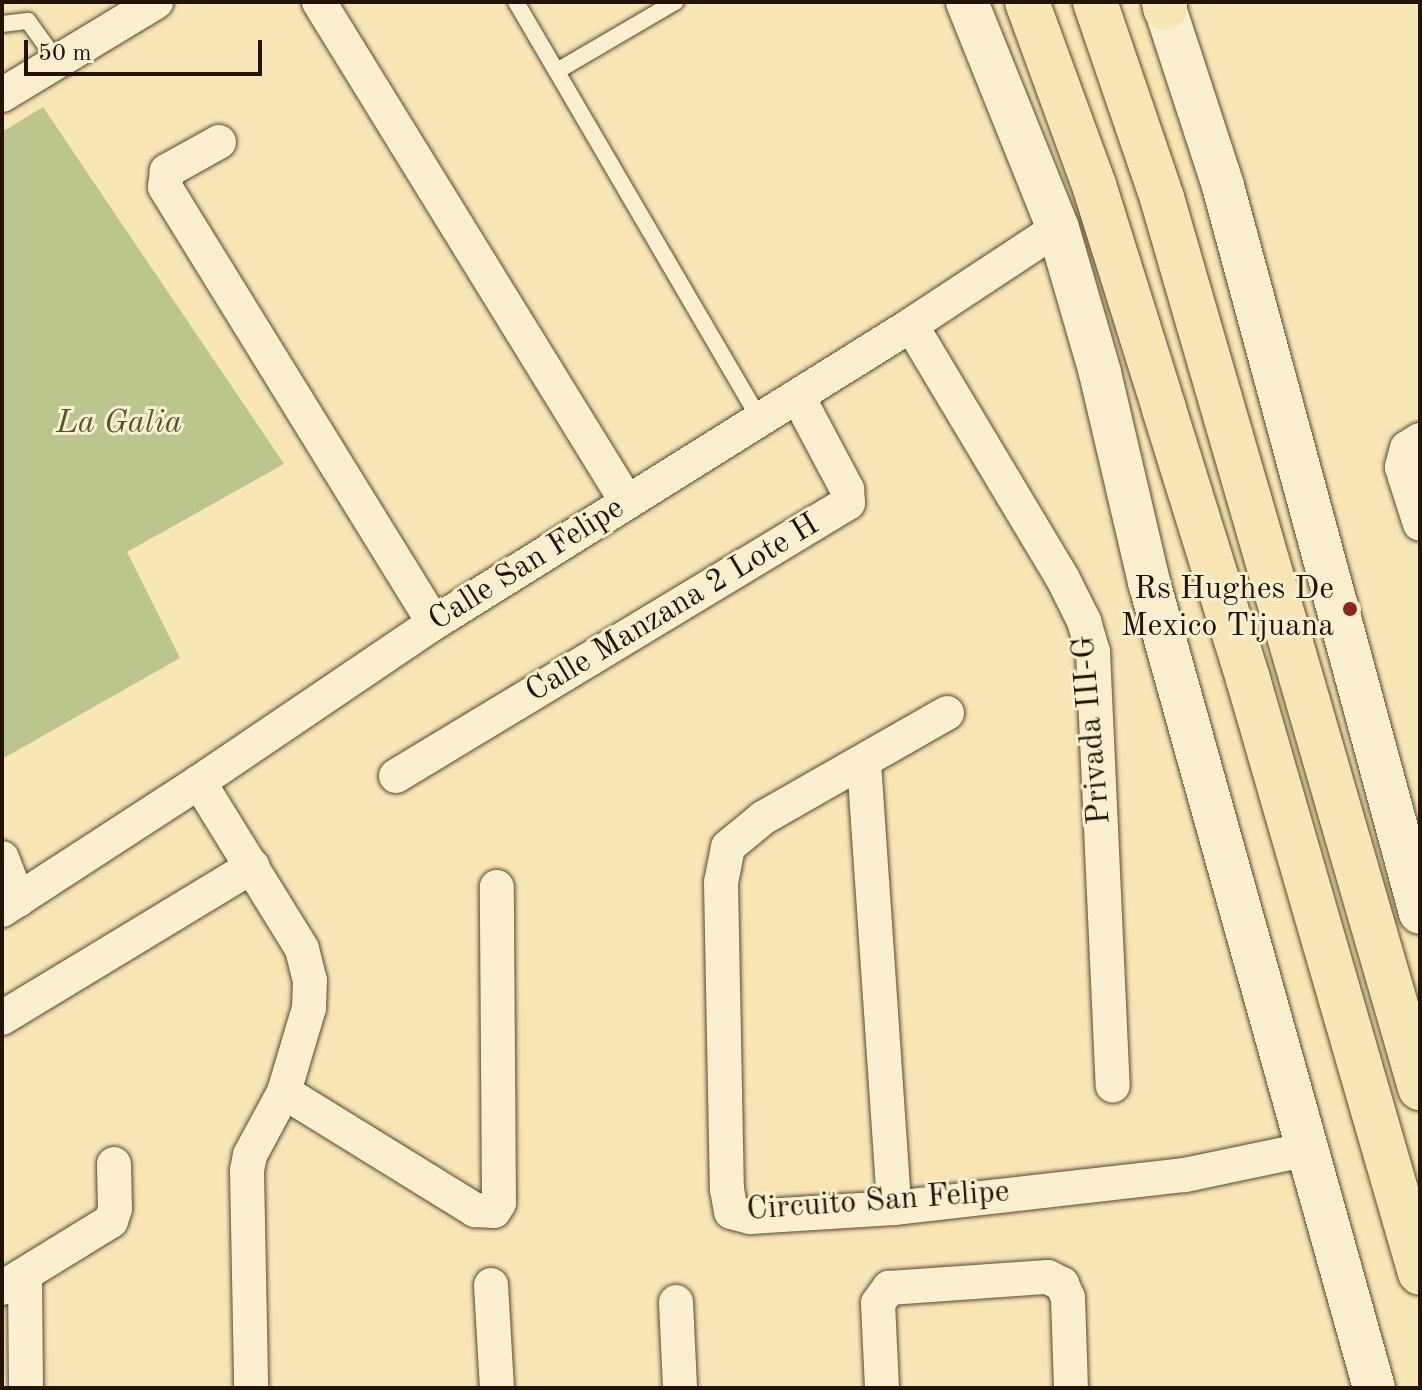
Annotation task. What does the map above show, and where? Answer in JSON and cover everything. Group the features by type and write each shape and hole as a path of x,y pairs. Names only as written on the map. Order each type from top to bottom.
{"main road":[{"path":"1027,2 1094,185 1164,409 1252,694 1420,1273"},
{"path":"1095,2 1175,242 1420,1088"}],"street":[{"path":"2,95 156,2"},
{"path":"319,2 627,502"},
{"path":"967,2 1058,228 1100,373 1149,582 1374,1388"},
{"path":"1164,4 1223,186 1418,896"},
{"path":"219,142 167,171 165,187 434,623"},
{"name":"Calle San Felipe","path":"10,905 434,623 798,397 1058,228"},
{"name":"Privada III-G","path":"911,325 1063,579 1084,621 1093,652 1113,1086"},
{"name":"Calle Manzana 2 Lote H","path":"396,776 848,503 847,489 798,397"},
{"path":"1420,440 1407,448 1402,457 1412,483 1420,524"},
{"path":"894,1208 864,763 947,713"},
{"name":"Circuito San Felipe","path":"864,763 763,818 728,847 723,861 727,1189 731,1212 750,1217 894,1208 1185,1175 1308,1149"},
{"path":"199,782 302,949 310,980 309,1008 284,1092 250,1155 247,1171 251,1388"},
{"path":"2,858 10,905"},
{"path":"2,1018 253,866"},
{"path":"284,1092 475,1210 494,1211 499,1203 497,887"},
{"path":"26,1388 13,1282 111,1221 115,1209 114,1164"},
{"path":"882,1388 878,1303 889,1288 1048,1277 1062,1284 1068,1298 1071,1388"},
{"path":"491,1285 497,1388"},
{"path":"676,1302 680,1388"}],"lane":[{"path":"516,2 760,420"},
{"path":"557,71 675,2"},
{"path":"2,24 28,21 57,61"}],"green space":[{"name":"La Galia","path":"43,107 284,464 127,552 180,658 2,759 2,132"}],"place":[{"name":"Rs Hughes De Mexico Tijuana","path":"1350,609"}]}
